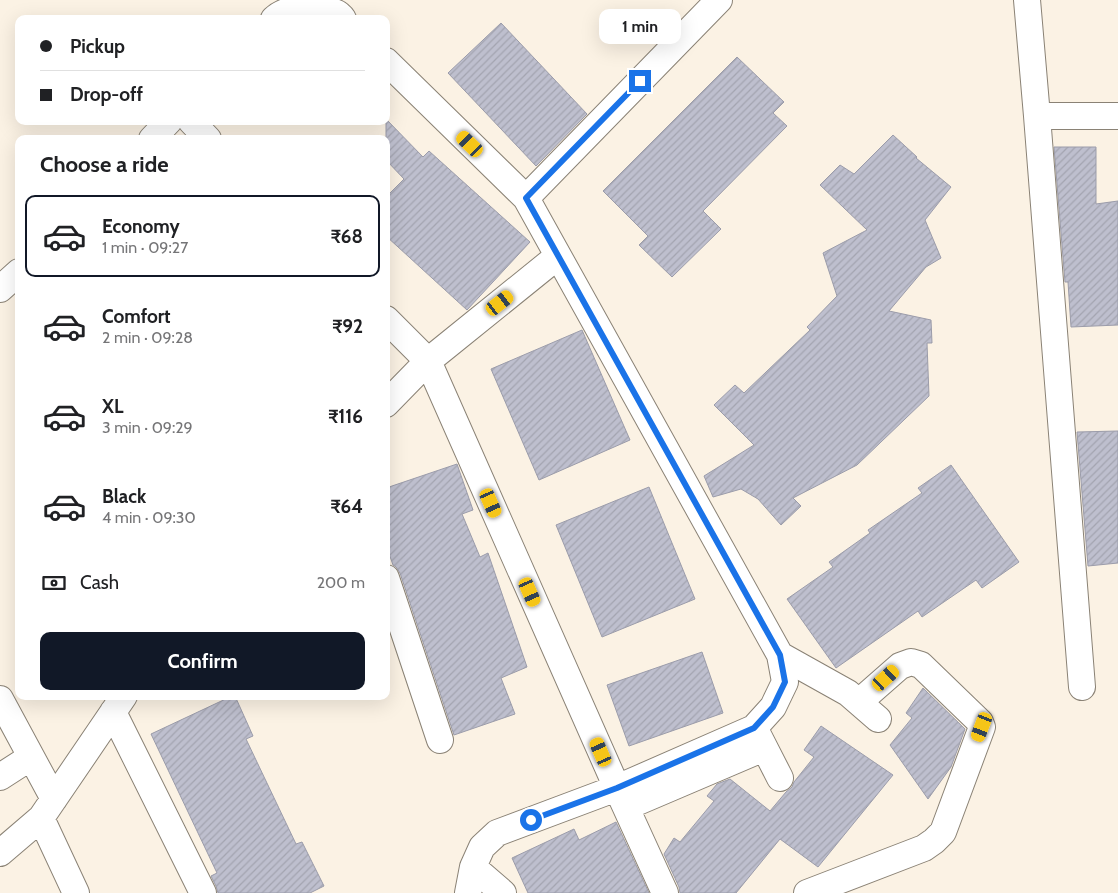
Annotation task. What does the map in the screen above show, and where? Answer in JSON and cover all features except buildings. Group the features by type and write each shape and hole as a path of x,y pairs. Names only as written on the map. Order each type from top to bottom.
{"street":[{"path":"526,198 719,0"},
{"path":"1026,0 1037,116 1082,687"},
{"path":"278,15 305,7 336,12 339,15"},
{"path":"390,65 526,198 780,655 785,682 759,738 621,798 497,834 482,847 473,867 468,893"},
{"path":"1037,116 1118,116"},
{"path":"156,135 165,125"},
{"path":"195,125 204,135"},
{"path":"390,400 428,361 558,256"},
{"path":"0,289 15,276"},
{"path":"390,323 428,361 621,798 665,893"},
{"path":"390,590 440,740"},
{"path":"780,655 848,693 868,711 900,666 911,662 921,665 980,722 982,727 943,832 934,841 924,848 807,893"},
{"path":"0,699 31,757 76,893"},
{"path":"0,853 47,808 119,704"},
{"path":"119,704 203,893"},
{"path":"759,738 780,778"},
{"path":"0,777 31,757"},
{"path":"473,867 503,893"}],"route":[{"path":"531,820 617,788 754,728 773,707 785,682 780,655 526,198 640,81"}]}
